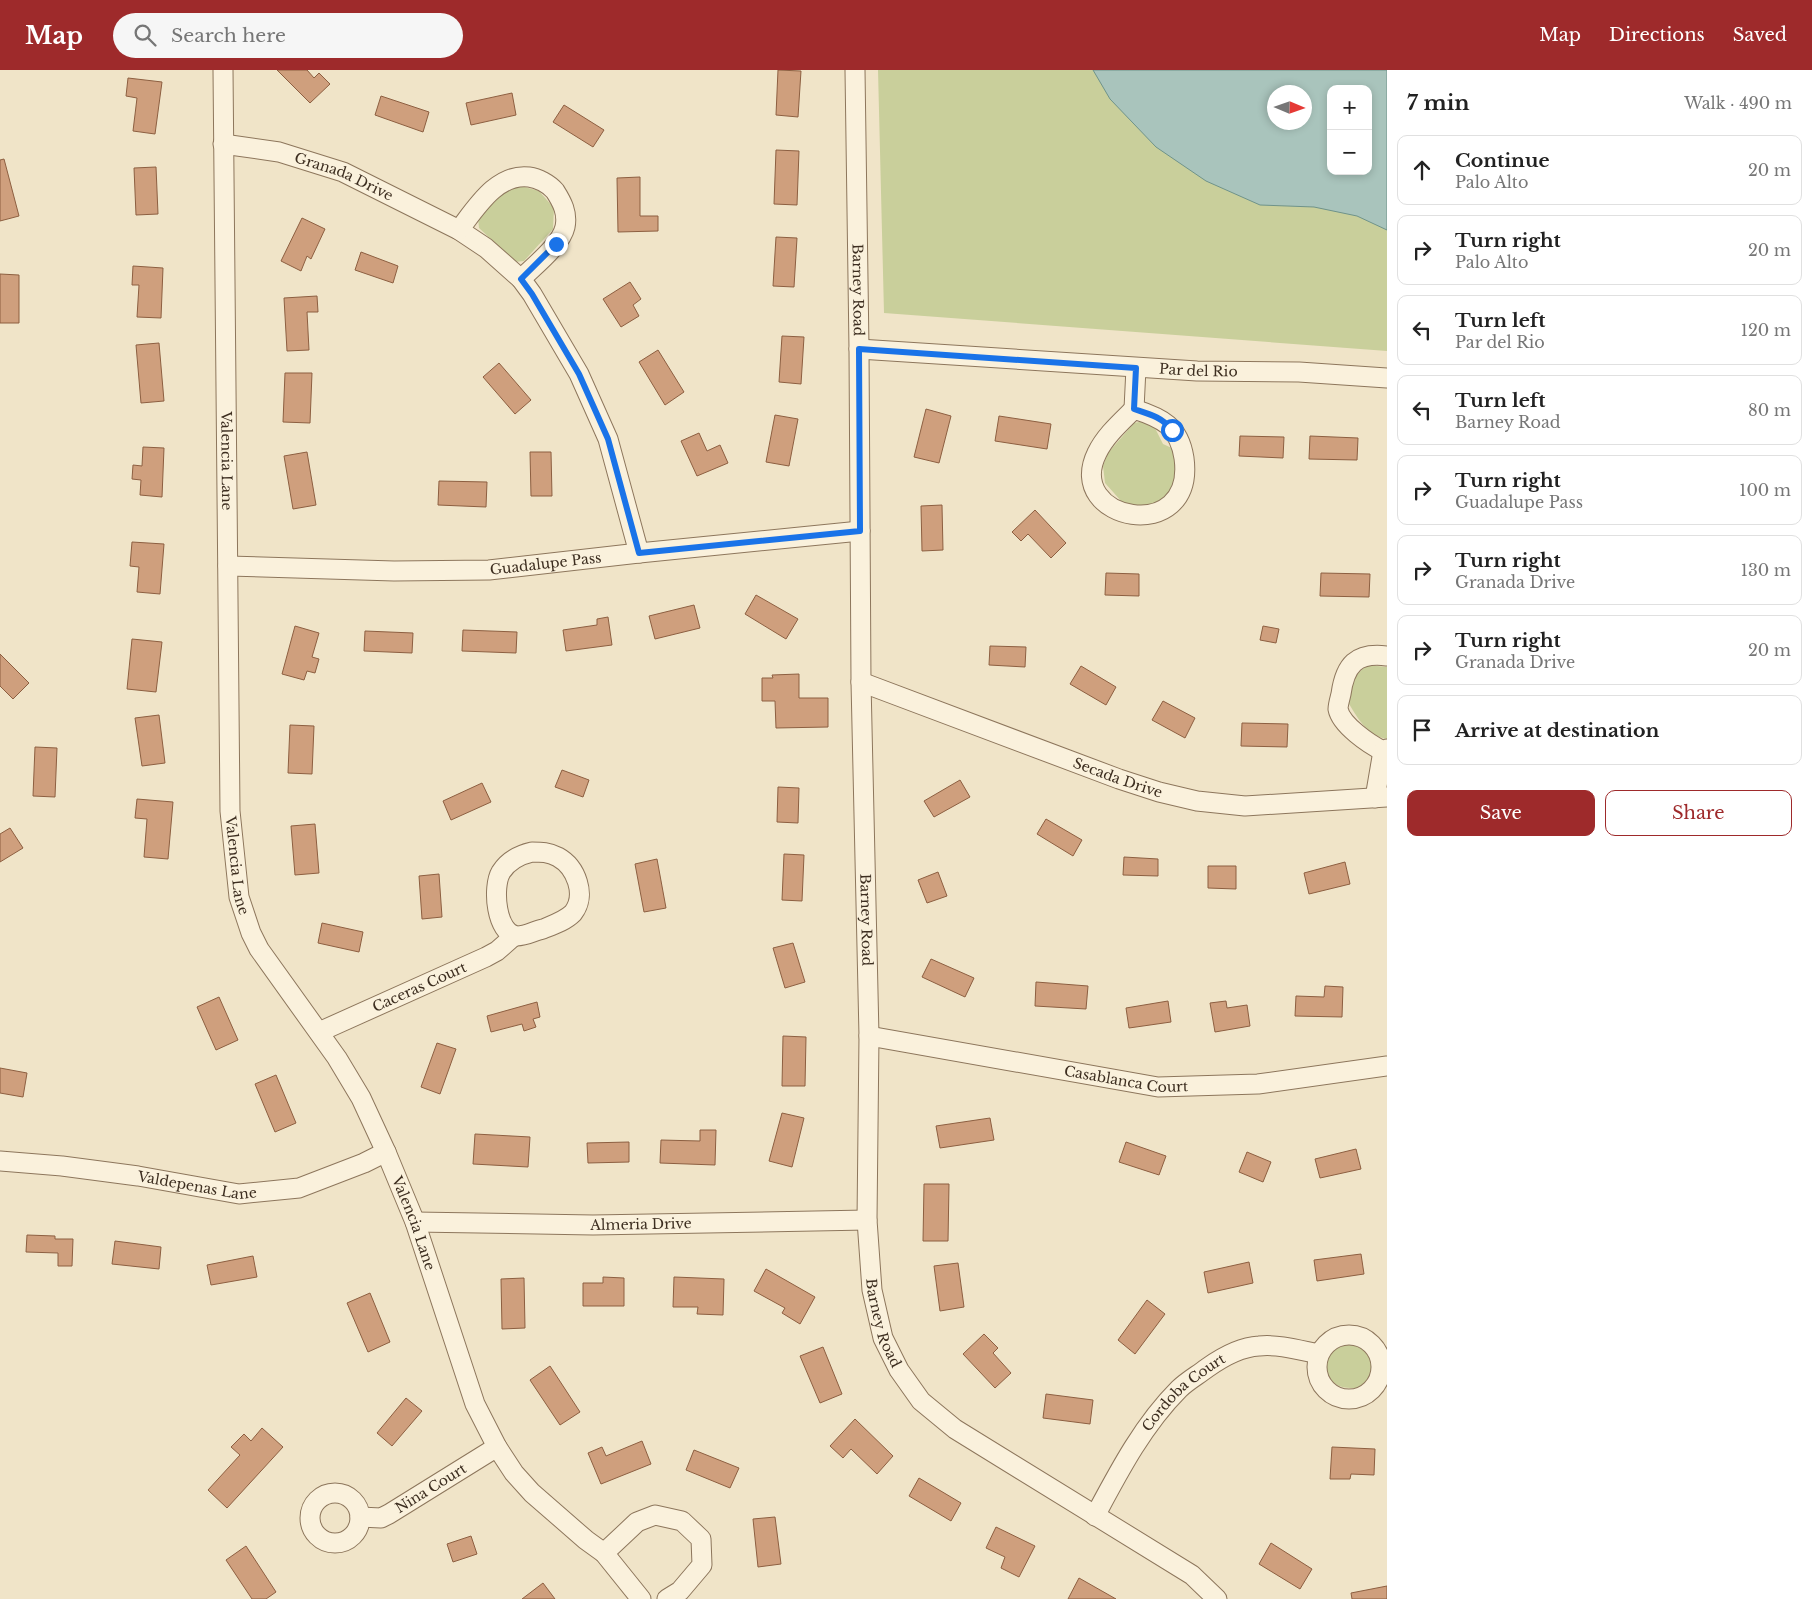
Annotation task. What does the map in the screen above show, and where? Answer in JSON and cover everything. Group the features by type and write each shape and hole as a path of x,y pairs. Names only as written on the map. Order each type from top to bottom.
{"street":[{"name":"Valencia Lane","path":"223,70 230,810 239,897 251,933 259,949 338,1058 361,1098 415,1222 475,1404 497,1447 514,1473 532,1493 586,1540 604,1553 641,1599"},
{"name":"Barney Road","path":"855,70 861,682 869,1036 867,1220 872,1290 883,1338 899,1370 921,1401 955,1429 1192,1575 1217,1599"},
{"name":"Granada Drive","path":"223,144 279,152 343,172 459,230 486,248 521,279 532,294 579,374 608,439 639,553"},
{"path":"459,230 487,194 505,181 522,176 537,178 553,190 565,208 565,227 556,244 521,279"},
{"name":"Par del Rio","path":"859,349 1136,368 1197,371 1299,372 1387,378"},
{"path":"1134,409 1165,421 1182,448 1185,469 1181,488 1172,503 1159,512 1140,515 1124,514 1112,509 1104,502 1096,492 1092,472 1096,454 1105,441 1134,409 1136,368"},
{"name":"Guadalupe Pass","path":"228,566 394,571 489,570 860,531"},
{"path":"1381,797 1385,750 1369,744 1346,723 1338,709 1343,677 1353,662 1365,656 1387,656"},
{"name":"Secada Drive","path":"861,682 1119,779 1159,792 1244,806 1381,797"},
{"name":"Caceras Court","path":"319,1032 486,958 514,936 523,936 556,924 573,912 579,898 577,879 572,870 559,857 541,852 523,854 514,858 501,872 495,889 496,899 505,928 514,936"},
{"name":"Casablanca Court","path":"869,1036 1158,1087 1258,1084 1387,1066"},
{"name":"Valdepenas Lane","path":"0,1161 62,1166 138,1176 240,1194 299,1188 364,1163 386,1152"},
{"name":"Almeria Drive","path":"415,1222 593,1225 867,1220"},
{"name":"Cordoba Court","path":"1096,1516 1116,1476 1147,1428 1180,1388 1218,1360 1238,1351 1258,1346 1284,1347 1319,1354"},
{"name":"Nina Court","path":"360,1517 381,1518 389,1514 497,1447"},
{"path":"604,1553 637,1522 655,1515 682,1521 701,1539 702,1565 680,1591 667,1599"}],"green space":[{"path":"878,70 1387,70 1387,351 884,313"},
{"path":"521,186 539,191 554,208 553,229 524,261 515,262 479,228 478,218 502,193"},
{"path":"1144,421 1153,424 1163,444 1174,449 1177,468 1169,497 1139,510 1122,502 1105,483 1103,466 1108,453 1134,423"},
{"path":"1367,665 1387,667 1387,739 1369,730 1359,720 1348,702 1352,679"},
{"path":"1352,1344 1362,1347 1373,1363 1370,1379 1359,1388 1345,1388 1335,1384 1321,1365 1324,1354 1336,1347"}],"water":[{"path":"1093,70 1387,70 1387,230 1357,216 1314,207 1260,205 1206,181 1156,147 1110,99"}],"building":[{"path":"277,70 307,70 314,78 319,73 330,84 310,103"},
{"path":"778,70 801,71 798,117 776,115"},
{"path":"128,78 162,82 155,134 133,131 137,98 126,96"},
{"path":"512,93 516,115 471,125 466,103"},
{"path":"381,96 429,112 423,132 375,115"},
{"path":"564,105 604,130 593,147 553,122"},
{"path":"776,150 799,151 797,205 774,204"},
{"path":"4,159 19,216 0,221 0,160"},
{"path":"156,167 158,214 136,215 134,168"},
{"path":"640,177 640,216 658,216 658,231 618,232 617,178"},
{"path":"302,218 325,229 311,259 307,256 301,271 281,261"},
{"path":"776,237 797,238 794,287 773,286"},
{"path":"361,252 398,266 393,283 355,270"},
{"path":"133,266 163,268 161,318 137,317 139,285 132,285"},
{"path":"0,274 19,275 19,323 0,323"},
{"path":"630,282 641,299 633,305 639,316 621,327 603,299"},
{"path":"317,296 318,312 307,312 309,350 287,351 284,298"},
{"path":"782,336 804,337 801,384 779,382"},
{"path":"159,343 164,401 141,403 136,345"},
{"path":"658,350 684,392 665,405 639,362"},
{"path":"499,363 531,400 515,414 483,377"},
{"path":"285,373 312,373 310,423 283,422"},
{"path":"926,409 951,416 939,463 914,457"},
{"path":"775,415 798,419 789,466 766,462"},
{"path":"999,416 1051,424 1047,449 995,441"},
{"path":"699,433 707,451 720,445 728,463 697,476 681,441"},
{"path":"1240,436 1284,437 1283,458 1239,456"},
{"path":"1310,436 1358,438 1357,460 1309,459"},
{"path":"143,447 164,448 162,497 140,495 141,480 132,479 133,465 142,466"},
{"path":"307,452 316,505 293,509 284,456"},
{"path":"530,452 551,452 552,496 531,496"},
{"path":"439,481 487,482 486,507 438,505"},
{"path":"942,505 943,550 922,551 921,506"},
{"path":"1035,510 1066,543 1051,558 1028,534 1021,541 1012,532"},
{"path":"132,542 164,544 160,594 137,592 139,567 130,566"},
{"path":"1106,573 1139,574 1139,596 1105,595"},
{"path":"1321,573 1370,574 1369,597 1320,596"},
{"path":"756,595 798,619 786,639 745,614"},
{"path":"694,605 700,628 655,639 649,616"},
{"path":"608,617 612,645 566,651 563,630 597,625 597,619"},
{"path":"295,626 319,633 312,657 319,659 315,673 307,671 304,680 282,674"},
{"path":"1263,626 1279,629 1276,643 1260,640"},
{"path":"463,630 517,632 516,653 462,651"},
{"path":"365,631 413,633 412,653 364,651"},
{"path":"132,639 162,642 156,692 127,689"},
{"path":"990,646 1026,647 1025,667 989,665"},
{"path":"0,654 29,683 13,699 0,686"},
{"path":"1081,666 1116,687 1106,705 1070,684"},
{"path":"799,674 799,698 828,698 828,727 776,728 775,701 762,701 762,678 773,678 772,675"},
{"path":"1163,701 1195,718 1185,738 1152,720"},
{"path":"159,715 165,763 142,766 135,718"},
{"path":"1242,723 1288,724 1287,747 1241,746"},
{"path":"290,725 314,726 312,774 288,773"},
{"path":"35,747 57,748 55,797 33,796"},
{"path":"562,770 589,780 583,797 555,787"},
{"path":"960,780 970,797 934,817 924,801"},
{"path":"482,783 491,802 451,820 443,801"},
{"path":"778,787 799,788 798,823 777,822"},
{"path":"137,799 173,802 168,859 144,857 147,819 135,818"},
{"path":"1046,819 1082,840 1073,856 1037,834"},
{"path":"315,824 319,873 295,875 291,826"},
{"path":"10,828 23,848 0,862 0,834"},
{"path":"784,854 804,855 802,901 782,900"},
{"path":"1124,857 1158,859 1158,876 1123,875"},
{"path":"657,859 666,908 644,912 635,864"},
{"path":"1345,862 1350,884 1309,894 1304,873"},
{"path":"1208,866 1236,866 1236,889 1208,888"},
{"path":"938,872 947,896 927,903 918,880"},
{"path":"439,874 442,917 422,919 419,876"},
{"path":"322,923 363,932 359,952 318,943"},
{"path":"793,943 805,982 785,988 773,948"},
{"path":"931,959 974,978 965,997 922,977"},
{"path":"1036,982 1088,986 1086,1009 1035,1006"},
{"path":"1325,986 1343,987 1342,1017 1295,1016 1296,996 1324,997"},
{"path":"219,997 238,1040 216,1050 197,1007"},
{"path":"1168,1001 1171,1022 1129,1028 1126,1008"},
{"path":"1226,1001 1227,1008 1247,1005 1250,1026 1215,1032 1210,1003"},
{"path":"537,1002 540,1017 533,1019 536,1027 524,1031 522,1024 491,1032 487,1016"},
{"path":"783,1036 806,1037 805,1086 782,1086"},
{"path":"437,1043 456,1049 440,1094 421,1087"},
{"path":"0,1068 27,1073 23,1097 0,1093"},
{"path":"276,1075 296,1123 275,1132 255,1084"},
{"path":"782,1113 804,1118 792,1167 769,1161"},
{"path":"990,1118 994,1140 940,1148 936,1126"},
{"path":"700,1130 716,1130 715,1165 660,1163 661,1140 700,1141"},
{"path":"475,1134 530,1137 528,1167 473,1164"},
{"path":"629,1142 629,1162 588,1163 587,1143"},
{"path":"1126,1142 1166,1156 1159,1175 1119,1162"},
{"path":"1356,1149 1361,1169 1320,1178 1315,1159"},
{"path":"1247,1152 1271,1162 1263,1182 1239,1172"},
{"path":"924,1184 949,1184 948,1241 923,1241"},
{"path":"27,1235 55,1236 55,1239 73,1239 72,1266 58,1266 58,1253 26,1252"},
{"path":"115,1241 161,1247 159,1269 112,1264"},
{"path":"1361,1254 1364,1274 1317,1281 1314,1260"},
{"path":"253,1256 257,1277 211,1285 207,1265"},
{"path":"1249,1262 1253,1283 1208,1293 1204,1272"},
{"path":"958,1263 964,1307 940,1311 934,1266"},
{"path":"766,1269 815,1297 800,1324 782,1313 785,1308 754,1291"},
{"path":"603,1277 624,1278 624,1306 583,1306 583,1283 603,1283"},
{"path":"674,1277 724,1279 723,1315 697,1314 698,1307 673,1307"},
{"path":"524,1278 525,1328 502,1329 501,1279"},
{"path":"370,1293 390,1342 368,1352 347,1303"},
{"path":"1147,1300 1165,1314 1135,1354 1118,1340"},
{"path":"984,1334 998,1348 993,1353 1011,1373 995,1388 963,1354"},
{"path":"823,1347 842,1394 820,1403 800,1356"},
{"path":"550,1366 580,1412 560,1425 530,1380"},
{"path":"1046,1394 1093,1400 1090,1424 1043,1418"},
{"path":"406,1398 422,1411 392,1446 377,1433"},
{"path":"855,1419 893,1456 877,1474 851,1449 843,1458 830,1446"},
{"path":"262,1428 283,1447 227,1508 208,1490 240,1455 231,1447 244,1434 251,1441"},
{"path":"642,1441 651,1464 601,1484 588,1453 602,1447 606,1456"},
{"path":"1332,1447 1375,1449 1374,1475 1351,1474 1350,1479 1330,1479"},
{"path":"694,1450 739,1468 730,1488 686,1470"},
{"path":"919,1478 961,1503 951,1521 909,1496"},
{"path":"775,1517 781,1564 758,1567 753,1519"},
{"path":"996,1527 1035,1546 1019,1577 1001,1568 1005,1557 986,1548"},
{"path":"471,1536 477,1554 453,1562 447,1544"},
{"path":"1271,1543 1312,1569 1300,1589 1259,1564"},
{"path":"246,1546 276,1592 266,1599 252,1599 226,1560"},
{"path":"1079,1578 1116,1599 1068,1599"},
{"path":"543,1583 555,1599 522,1599"},
{"path":"1387,1586 1387,1599 1352,1599 1351,1593"}],"route":[{"path":"556,244 521,279 532,294 579,374 608,439 639,553 860,531 859,349 1136,368 1134,409 1156,416 1165,421 1172,430"}]}
